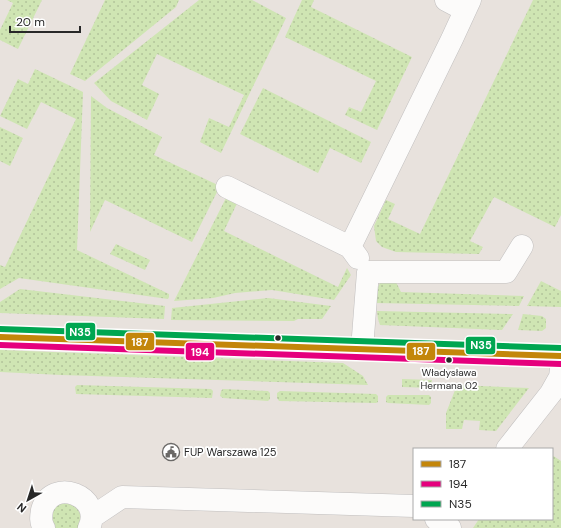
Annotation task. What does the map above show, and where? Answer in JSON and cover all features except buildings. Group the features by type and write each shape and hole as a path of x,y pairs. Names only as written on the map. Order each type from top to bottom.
{"street":[{"path":"350,247 452,39 460,3"},
{"path":"227,187 350,247 368,272 362,349"},
{"path":"368,272 506,272 522,246"},
{"path":"0,337 561,356"},
{"path":"508,448 551,393 560,377 561,369"},
{"path":"44,528 42,525 41,516 44,505 51,497 58,493 67,492 79,495 86,501 89,507 90,522"},
{"path":"90,522 122,497 413,506"},
{"path":"438,520 451,528 457,520"}],"green space":[{"path":"7,0 42,0 18,49 0,40 0,30 13,3"},
{"path":"105,0 179,0 176,7 85,81 70,74"},
{"path":"199,0 252,0 286,18 221,153 200,142 209,118 229,127 244,95 157,54 142,85 159,94 147,120 111,101 94,83"},
{"path":"302,0 314,0 311,7 412,57 377,130 345,115 349,107 361,112 376,81 285,37"},
{"path":"533,0 561,0 561,215 555,227 494,197 470,241 483,247 479,254 396,252 382,247 376,241 374,226 386,200 395,204 388,219 420,234"},
{"path":"35,69 83,92 77,250 169,294 168,299 19,278 0,289 0,265 5,267 76,119 41,102 27,129 0,116 18,79 28,84"},
{"path":"263,88 371,142 361,163 330,148 318,173 240,134"},
{"path":"91,96 107,108 162,137 154,155 220,186 192,242 105,200 90,232"},
{"path":"0,127 23,138 10,166 0,161"},
{"path":"229,192 240,197 224,231 338,287 347,268 351,275 334,300 272,290 235,293 213,298 174,301"},
{"path":"116,244 150,260 145,270 110,254"},
{"path":"395,280 401,292 524,296 519,306 375,303 377,289 380,283"},
{"path":"541,281 561,291 561,307 527,306"},
{"path":"20,289 165,306 164,319 0,313 0,302"},
{"path":"268,298 331,306 322,319 298,319 294,321 171,320 172,308"},
{"path":"377,311 513,314 502,330 380,325"},
{"path":"523,314 542,316 546,319 546,328 542,331 518,330"},
{"path":"0,350 343,363 363,376 368,385 0,372"},
{"path":"402,379 432,380 431,388 402,387"},
{"path":"77,385 211,389 213,391 212,398 76,394 75,387"},
{"path":"457,385 529,388 496,431 479,430 480,421 464,420 462,429 446,429 446,413"},
{"path":"223,389 268,391 270,393 270,399 268,401 223,398 220,396"},
{"path":"280,391 376,394 378,396 378,402 279,401 277,398 277,393"},
{"path":"388,395 429,395 431,397 431,403 429,405 388,403 386,402 386,397"},
{"path":"553,456 561,461 561,528 473,528 478,520 553,520"},
{"path":"60,502 74,503 84,516 81,528 51,528 50,512"}],"transit line":[{"name":"N35","path":"0,329 561,348"},
{"name":"187","path":"0,337 561,356"},
{"name":"194","path":"0,345 561,364"}],"place":[{"name":"Władysława Hermana 02","path":"449,360"},
{"name":"FUP Warszawa 125","path":"171,452"}]}
